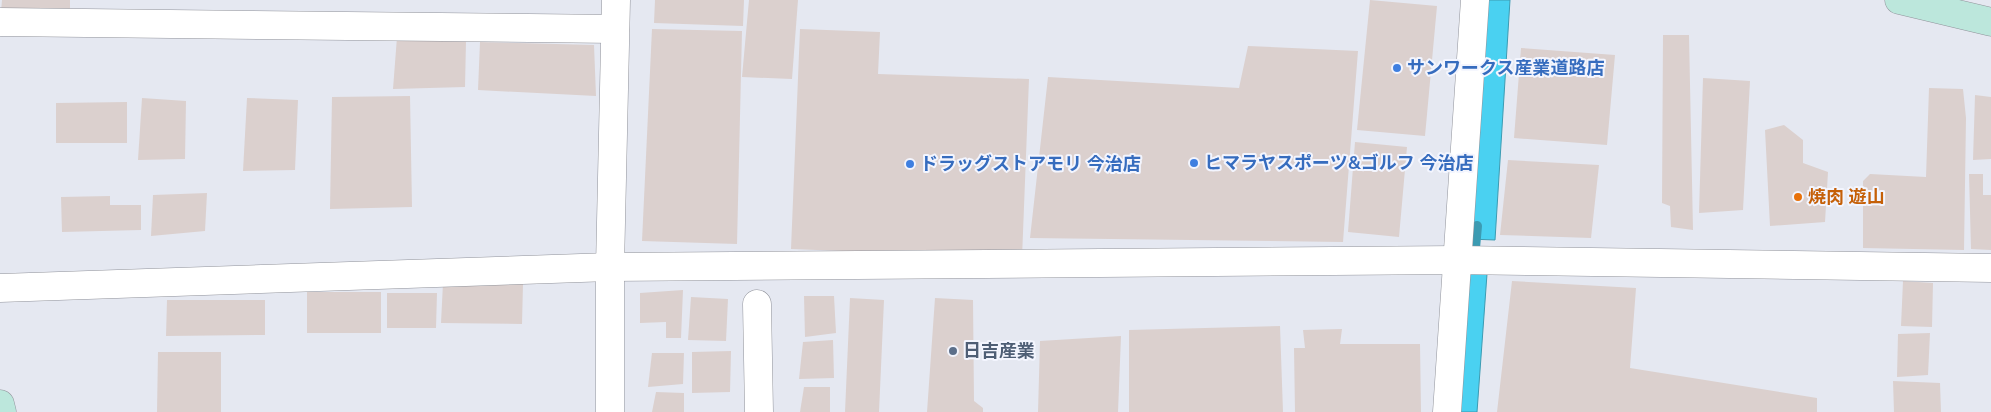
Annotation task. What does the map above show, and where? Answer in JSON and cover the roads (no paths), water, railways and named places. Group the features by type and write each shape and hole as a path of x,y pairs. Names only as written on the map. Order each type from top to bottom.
{"street":[{"path":"610,412 610,267 616,0"},
{"path":"1447,412 1475,0"},
{"path":"1899,0 1991,22"},
{"path":"0,22 615,29"},
{"path":"0,288 610,267 1457,260 1991,268"},
{"path":"757,304 759,412"},
{"path":"0,404 2,412"}],"water":[{"path":"1484,0 1510,0 1495,240 1469,239"},
{"path":"1465,272 1487,274 1477,412 1455,412"}],"waterway":[{"path":"1474,259 1477,226"}],"place":[{"name":"サンワークス産業道路店","path":"1397,68"},
{"name":"ヒマラヤスポーツ&ゴルフ 今治店","path":"1194,163"},
{"name":"ドラッグストアモリ 今治店","path":"910,164"},
{"name":"焼肉 遊山","path":"1798,197"},
{"name":"日吉産業","path":"953,351"}]}
